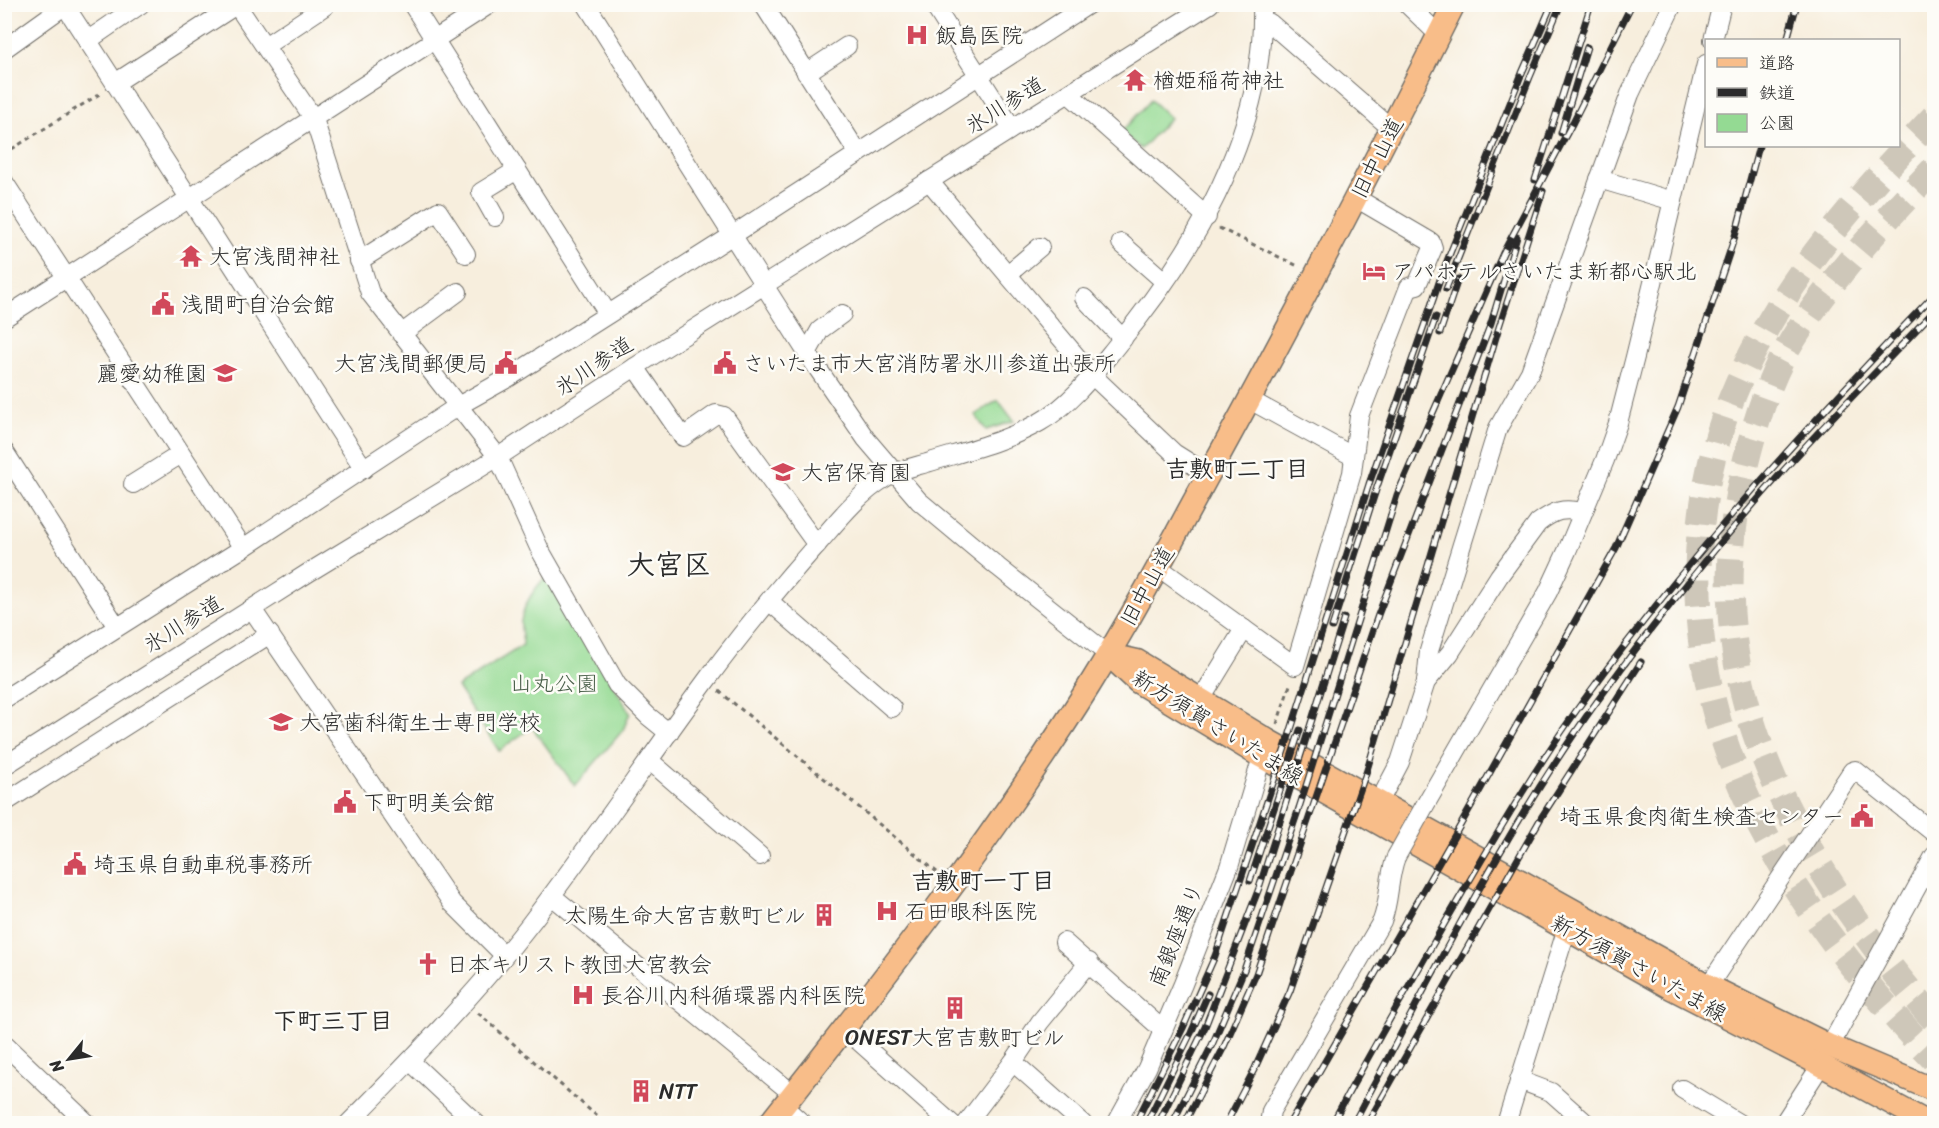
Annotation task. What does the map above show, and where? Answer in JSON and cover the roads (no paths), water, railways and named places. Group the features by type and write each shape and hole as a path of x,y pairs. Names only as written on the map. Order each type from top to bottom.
{"main road":[{"name":"旧中山道","path":"782,1108 845,1029 952,885 1013,799 1108,655 1250,400 1392,129 1454,4"},
{"name":"新方須賀さいたま線","path":"1108,655 1137,661 1200,701 1378,802 1703,994"},
{"name":"新方須賀さいたま線","path":"1108,655 1138,682 1262,757 1567,928 1826,1055 1929,1124"},
{"name":"新方須賀さいたま線","path":"1826,1055 1935,1090"}],"street":[{"path":"87,40 141,4"},
{"path":"412,4 608,315"},
{"path":"4,318 190,200 490,4"},
{"path":"586,4 733,235 757,290 807,353 838,401 894,473 919,501 948,527 1108,655"},
{"path":"763,4 858,153"},
{"path":"933,4 1012,128"},
{"name":"氷川参道","path":"4,699 243,548 458,406 508,378 733,235 1089,4"},
{"name":"氷川参道","path":"4,766 498,457 635,367 1210,4"},
{"path":"1407,4 1439,35"},
{"path":"1378,802 1400,762 1425,682 1429,651 1498,429 1530,372 1630,94 1673,4"},
{"path":"1713,39 1722,4"},
{"path":"4,49 64,5 364,469"},
{"path":"115,83 236,5 314,119 370,293 498,457 540,550 617,685 669,733"},
{"path":"265,46 325,6"},
{"path":"1262,14 1392,129"},
{"path":"348,1124 410,1061 504,955 552,896 706,681 769,601 817,545 874,486 894,473 1006,438 1055,412 1092,375 1123,339 1205,219 1230,163 1252,100 1258,75 1262,14"},
{"path":"806,73 847,46"},
{"path":"1269,1124 1271,1111 1382,921 1388,906 1390,877 1396,857 1548,592 1583,513 1618,423 1705,72"},
{"path":"1069,94 1205,219"},
{"path":"495,217 481,192 517,170"},
{"path":"1599,179 1673,201"},
{"path":"929,181 1092,375 1174,453 1209,475"},
{"path":"4,182 243,548"},
{"path":"1158,567 1295,666 1352,473 1359,416 1409,287 1418,285 1433,248 1431,242 1356,198"},
{"path":"359,261 438,211 466,254"},
{"path":"1121,243 1164,281"},
{"path":"1008,274 1040,247"},
{"path":"402,334 458,292"},
{"path":"1084,298 1123,339"},
{"path":"807,353 820,330 842,314"},
{"path":"635,367 683,437 716,414 724,416 817,545"},
{"path":"1250,400 1354,457"},
{"path":"4,451 117,627"},
{"path":"133,484 181,454"},
{"path":"1425,682 1450,653 1499,576 1539,523 1560,510 1568,509 1583,513"},
{"path":"769,601 892,708"},
{"path":"252,609 453,903 504,955"},
{"path":"1200,701 1245,629"},
{"path":"4,803 270,634"},
{"name":"南銀座通り","path":"1116,1124 1148,1068 1229,867 1262,757"},
{"path":"650,761 760,856"},
{"path":"1703,994 1852,771 1855,770 1935,833"},
{"path":"1783,1124 1826,1055 1935,856"},
{"path":"552,896 782,1108 803,1124"},
{"path":"1506,1124 1567,928"},
{"path":"1064,942 1163,1030"},
{"path":"966,1124 1040,1022 1089,962"},
{"path":"845,1029 952,1124"},
{"path":"4,1044 88,1124"},
{"path":"410,1061 477,1124"},
{"path":"1013,1062 1083,1124"},
{"path":"1519,1080 1551,1092 1587,1124"},
{"path":"1682,1089 1740,1124"}],"tunnel":[{"path":"1934,117 1876,179 1823,244 1775,313 1754,350 1727,410 1708,476 1701,522 1698,568 1701,640 1714,708 1736,773 1765,836 1801,895 1842,952 1886,1007 1934,1059"},
{"path":"1934,169 1871,236 1831,286 1795,336 1780,362 1768,389 1743,473 1733,531 1730,587 1734,640 1743,692 1759,743 1780,793 1836,892 1883,957 1934,1019"}],"railway":[{"path":"1135,1124 1183,1028 1215,956 1290,733 1369,484 1443,271 1552,4"},
{"path":"1446,289 1561,4"},
{"path":"1535,180 1591,4"},
{"path":"1172,1124 1212,1045 1244,970 1299,808 1397,495 1503,253 1573,122 1632,4"},
{"path":"1787,39 1797,4"},
{"path":"1561,133 1587,47"},
{"path":"1289,1124 1616,548 1678,407 1735,236 1759,147"},
{"path":"1226,1124 1255,1068 1290,991 1367,770 1499,327 1543,191"},
{"path":"1184,1124 1223,1049 1256,974 1378,615 1491,323 1517,237"},
{"path":"1440,333 1458,279"},
{"path":"1332,1124 1497,834 1532,776 1589,693 1670,589 1755,488 1843,390 1934,295"},
{"path":"1353,1124 1439,961 1499,854 1563,750 1598,700 1668,608 1741,519 1809,442 1934,311"},
{"path":"1332,627 1377,487 1436,317"},
{"path":"1158,1124 1205,1027 1259,888 1344,618"},
{"path":"1367,1124 1541,818 1641,662"},
{"path":"1250,881 1300,730"},
{"path":"1146,1124 1208,994"}],"place":[{"name":"飯島医院","path":"917,35"},
{"name":"楢姫稲荷神社","path":"1135,80"},
{"name":"大宮浅間神社","path":"191,256"},
{"name":"アパホテルさいたま新都心駅北","path":"1374,271"},
{"name":"浅間町自治会館","path":"163,304"},
{"name":"大宮浅間郵便局","path":"506,363"},
{"name":"さいたま市大宮消防署氷川参道出張所","path":"725,363"},
{"name":"麗愛幼稚園","path":"225,373"},
{"name":"大宮保育園","path":"783,472"},
{"name":"大宮歯科衛生士専門学校","path":"281,722"},
{"name":"下町明美会館","path":"345,802"},
{"name":"埼玉県食肉衛生検査センター","path":"1862,816"},
{"name":"埼玉県自動車税事務所","path":"75,864"},
{"name":"石田眼科医院","path":"887,911"},
{"name":"太陽生命大宮吉敷町ビル","path":"824,915"},
{"name":"日本キリスト教団大宮教会","path":"428,964"},
{"name":"長谷川内科循環器内科医院","path":"583,995"},
{"name":"ONEST大宮吉敷町ビル","path":"955,1008"},
{"name":"NTT","path":"641,1091"}],"district":[{"name":"吉敷町二丁目","path":"1237,469"},
{"name":"大宮区","path":"669,564"},
{"name":"吉敷町一丁目","path":"983,881"},
{"name":"下町三丁目","path":"333,1021"}],"park label":[{"name":"山丸公園","path":"554,683"}]}
